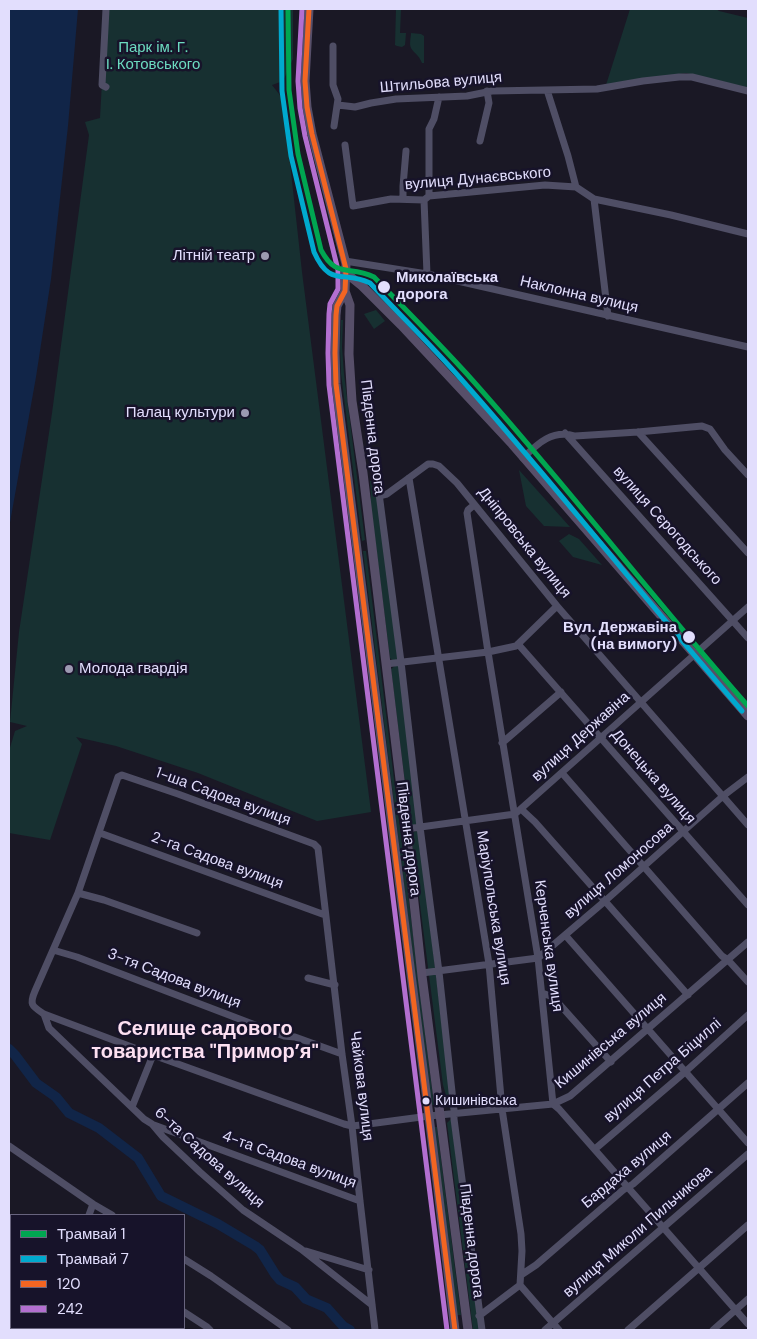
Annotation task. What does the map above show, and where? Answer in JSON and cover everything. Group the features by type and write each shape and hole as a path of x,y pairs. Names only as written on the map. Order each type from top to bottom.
{"main road":[{"path":"309,9 305,81 307,107 312,134 345,261 345,291"},
{"path":"346,273 362,286 401,325 523,458 748,716"},
{"name":"Південна дорога","path":"345,291 350,305 348,354 352,401 468,1330"},
{"name":"Південна дорога","path":"345,291 337,306 336,376 455,1326"},
{"path":"357,545 371,543"},
{"path":"455,1326 467,1320"}],"street":[{"path":"106,9 102,85 106,87"},
{"path":"333,46 333,85 338,105 334,126"},
{"name":"Штильова вулиця","path":"338,105 355,106 396,100 467,96 487,92 597,88 679,77 692,77 748,91"},
{"path":"547,90 576,187"},
{"path":"480,142 489,103 487,92"},
{"path":"427,274 429,129 434,119 439,97"},
{"name":"вулиця Дунаєвського","path":"345,145 354,206 391,199 427,198 545,185 576,187 594,199 748,234"},
{"path":"403,199 406,151"},
{"path":"594,199 608,316"},
{"name":"Наклонна вулиця","path":"345,261 427,274 748,347"},
{"path":"523,458 531,449 545,439 565,433 575,436 696,426 708,428 724,450 748,475"},
{"path":"638,432 748,553"},
{"name":"вулиця Сєрогодського","path":"565,433 748,638"},
{"path":"374,456 401,662 439,972 454,1114 482,1330"},
{"name":"Дніпровська вулиця","path":"409,478 426,465 433,464 439,466 452,478 557,606 748,824"},
{"path":"379,496 387,494 409,478"},
{"name":"Маріупольська вулиця","path":"409,478 490,964 502,1109 521,1234 522,1275 520,1285"},
{"name":"Керченська вулиця","path":"474,505 469,508 467,513 502,742 538,958 553,1104"},
{"path":"386,664 488,652 516,646 557,606"},
{"name":"вулиця Державіна","path":"406,829 515,814 748,607"},
{"name":"Донецька вулиця","path":"518,644 748,905"},
{"path":"502,742 560,692"},
{"path":"562,773 722,956 748,982"},
{"name":"1-ша Садова вулиця","path":"100,833 118,776 120,775 178,794 317,846"},
{"name":"вулиця Ломоносова","path":"538,958 566,936 748,776"},
{"path":"522,809 688,995"},
{"path":"100,833 78,893 31,1000 35,1008 44,1014 153,1055 352,1126"},
{"name":"2-га Садова вулиця","path":"100,833 325,915"},
{"name":"Чайкова вулиця","path":"317,846 375,1330"},
{"path":"78,893 104,900 197,933"},
{"path":"566,936 748,1143"},
{"name":"Кишинівська вулиця","path":"352,1126 429,1116 553,1104 570,1096 611,1062 748,942"},
{"name":"3-тя Садова вулиця","path":"53,950 77,957 284,1036 295,1037 342,1054"},
{"path":"422,973 538,958"},
{"path":"308,978 335,985"},
{"path":"542,993 553,996 611,1062"},
{"name":"6-та Садова вулиця","path":"44,1014 49,1028 152,1124 200,1172 243,1210 301,1249 372,1305"},
{"name":"вулиця Петра Біциллі","path":"595,1148 685,1072 748,1015"},
{"path":"132,1107 153,1055"},
{"name":"Бардаха вулиця","path":"522,1275 633,1184 748,1083"},
{"path":"553,1104 561,1110 595,1148 748,1324"},
{"name":"4-та Садова вулиця","path":"152,1124 360,1201"},
{"path":"9,1146 110,1214"},
{"name":"вулиця Миколи Пильчикова","path":"545,1330 748,1154"},
{"path":"88,1214 93,1204"},
{"path":"628,1330 748,1225"},
{"path":"301,1249 369,1270"},
{"path":"185,1260 288,1330"},
{"path":"479,1316 520,1285 559,1330"},
{"path":"713,1330 748,1300"},
{"path":"185,1313 210,1330"}],"green space":[{"name":"Парк ім. Г. І. Котовського","path":"106,9 293,9 293,59 283,81 272,85 286,103 288,145 302,272 371,812 317,821 198,773 116,746 76,737 82,744 50,840 9,833 9,751 15,731 27,726 10,722 19,632 52,413 89,135 85,122 100,118"},
{"path":"396,9 401,9 400,33 406,33 405,45 402,47 395,45"},
{"path":"630,9 716,9 748,18 748,88 686,73 606,85"},
{"path":"411,33 424,36 424,63 422,63 411,48"},
{"path":"376,310 385,321 374,329 364,314"},
{"path":"341,320 343,320 344,374 365,540 362,541 341,374"},
{"path":"519,470 570,527 544,526 526,506"},
{"path":"375,480 399,657 393,661 390,658 370,500 370,481"},
{"path":"569,534 579,539 602,565 573,557 559,541"},
{"path":"363,551 366,551 434,1105 431,1105"},
{"path":"396,665 399,666 418,824 414,825 410,824 391,669"},
{"path":"416,831 419,832 452,1109 450,1109 443,1085 411,834"},
{"path":"451,1119 480,1330 473,1330 447,1123"},
{"path":"434,1127 437,1127 461,1315 457,1315"}],"water":[{"path":"9,9 78,9 68,126 51,279 36,377 9,528"}],"waterway":[{"path":"9,1049 36,1083 56,1097 69,1113 99,1128 138,1158 161,1196 218,1224 255,1246 260,1250 280,1280 295,1287 306,1299 327,1308 343,1326 350,1330"}],"tram line":[{"name":"7","path":"281,9 282,91 291,156 314,252 320,263 332,274 360,279 370,283 439,355 532,461 742,711"},
{"name":"1","path":"288,9 289,90 298,154 321,250 327,259 338,268 365,273 374,277 466,373 748,706"}],"transit line":[{"name":"242","path":"302,9 298,81 300,108 305,136 338,270 338,289 330,304 329,314 329,385 447,1330"},
{"name":"120","path":"309,9 305,81 307,107 346,269 345,291 337,306 336,315 336,384 455,1330"}],"place":[{"name":"Літній театр","path":"265,256"},
{"name":"Миколаївська дорога","path":"384,287"},
{"name":"Палац культури","path":"245,413"},
{"name":"Вул. Державіна (на вимогу)","path":"689,637"},
{"name":"Молода гвардія","path":"69,669"},
{"name":"Кишинівська","path":"426,1101"}],"district":[{"name":"Селище садового товариства \"Примор’я\"","path":"205,1042"}]}
